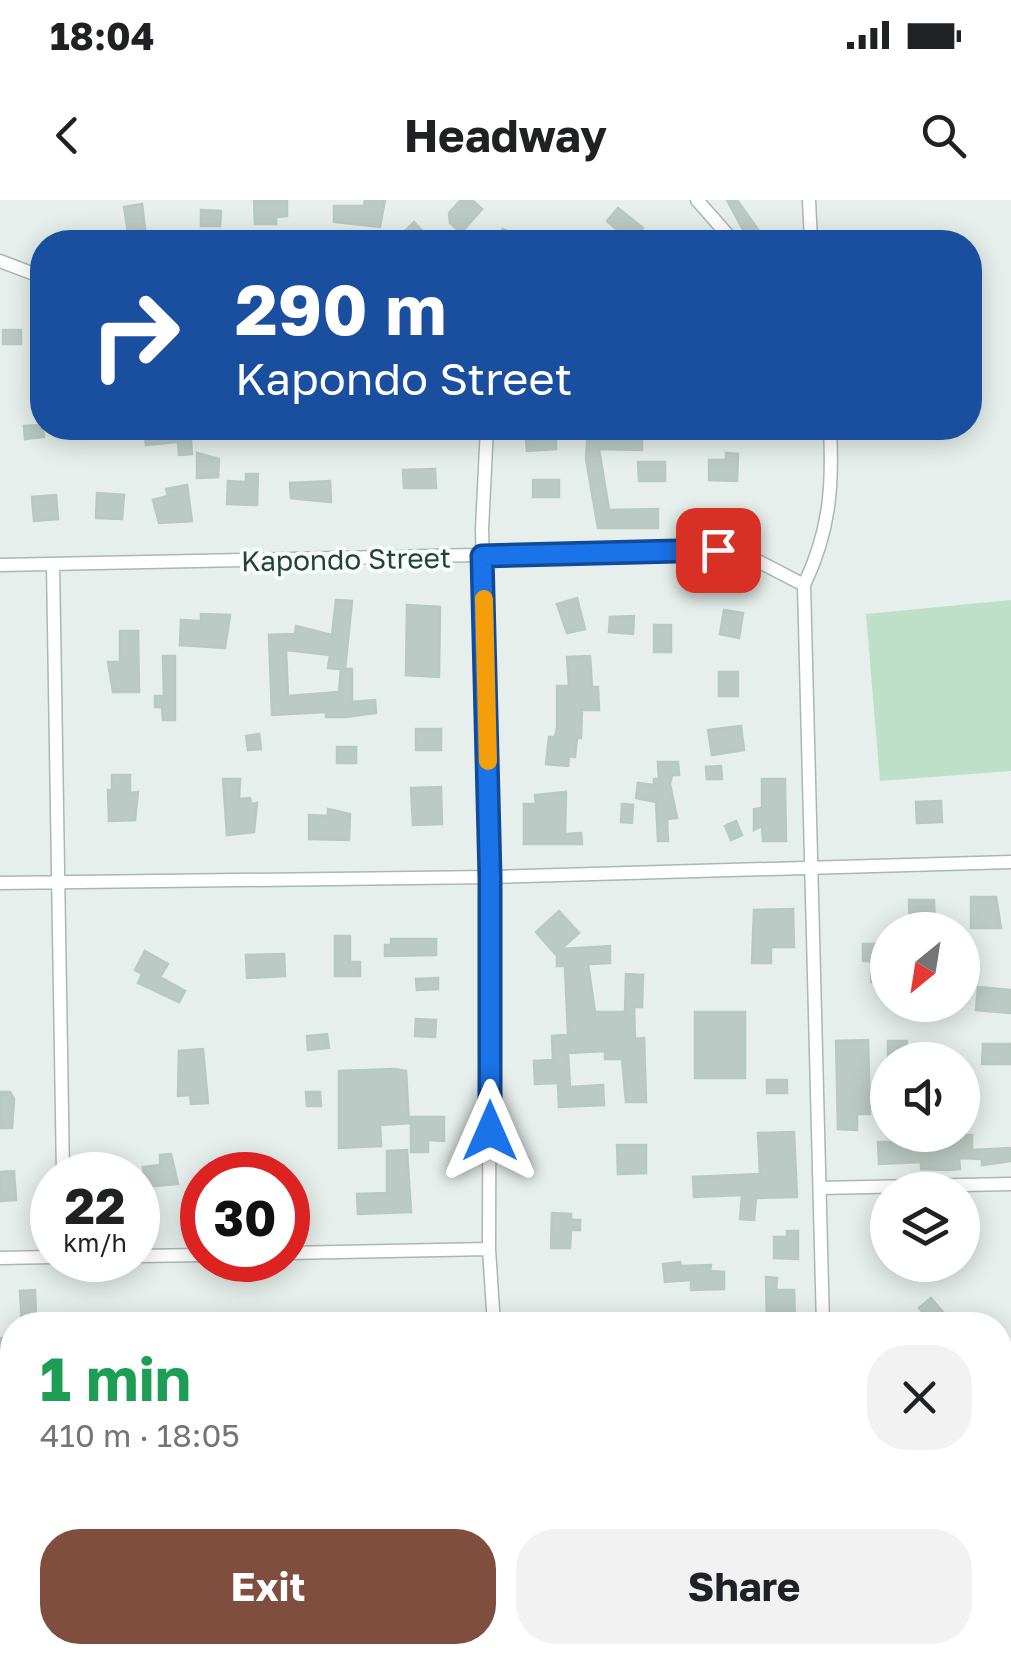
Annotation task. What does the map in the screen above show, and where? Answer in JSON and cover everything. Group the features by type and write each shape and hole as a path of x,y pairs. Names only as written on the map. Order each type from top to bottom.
{"street":[{"path":"696,200 723,230"},
{"path":"809,200 810,230"},
{"path":"0,261 30,272"},
{"path":"487,440 482,556 490,877 489,1249 493,1312"},
{"path":"823,1312 804,585 830,517 831,440"},
{"name":"Kapondo Street","path":"0,566 718,550 756,560 804,585"},
{"path":"53,564 63,1152"},
{"path":"0,884 490,877 1011,862"},
{"path":"820,1188 1011,1184"},
{"path":"310,1253 489,1249"},
{"path":"0,1258 30,1257"}],"green space":[{"path":"1011,600 1011,771 880,781 866,614"}],"building":[{"path":"254,200 287,201 287,216 276,217 276,224 255,224"},
{"path":"365,200 385,200 380,227 334,222 334,206 364,206"},
{"path":"461,200 472,200 482,209 464,230 450,223 449,213"},
{"path":"727,200 737,200 758,230 743,230"},
{"path":"142,204 145,229 128,230 124,207"},
{"path":"618,208 643,228 617,230 607,221"},
{"path":"201,210 221,211 220,226 201,226"},
{"path":"3,330 21,330 21,344 3,344"},
{"path":"24,426 30,426 30,438 25,439"},
{"path":"145,440 191,440 192,454 179,455 178,442 146,445"},
{"path":"526,440 556,440 556,449 527,451"},
{"path":"587,440 642,440 642,450 599,449 609,510 658,509 658,528 598,528 586,459"},
{"path":"197,453 219,459 218,477 197,478"},
{"path":"726,453 738,454 737,481 709,480 709,460 726,460"},
{"path":"638,462 665,462 665,481 639,481"},
{"path":"435,469 436,488 404,488 403,470"},
{"path":"246,474 258,474 257,505 227,504 228,481 246,482"},
{"path":"533,480 559,480 559,497 533,497"},
{"path":"330,481 331,502 291,498 290,483"},
{"path":"187,485 192,521 159,523 153,500 168,496 166,489"},
{"path":"97,493 124,495 122,519 96,518"},
{"path":"56,495 58,519 34,521 32,497"},
{"path":"577,598 585,629 567,633 557,604"},
{"path":"336,600 352,601 345,669 352,669 352,702 375,700 376,713 346,717 326,717 326,712 272,715 269,635 295,634 296,626 332,635","holes":["286,650 330,655 328,668 341,669 339,692 288,696"]},
{"path":"407,605 440,607 439,677 406,675"},
{"path":"724,610 743,613 739,638 720,634"},
{"path":"201,614 230,615 225,648 180,645 181,620 201,621"},
{"path":"634,616 633,634 609,632 610,617"},
{"path":"654,625 671,625 671,652 654,652"},
{"path":"120,631 138,631 139,692 113,692 108,662 120,662"},
{"path":"163,656 175,656 175,720 163,720 162,707 155,707 155,696 164,696"},
{"path":"590,656 592,687 598,687 599,710 582,710 581,738 577,738 575,757 569,756 568,766 546,764 549,737 555,737 557,728 557,686 569,686 567,657"},
{"path":"719,672 738,672 738,696 719,696"},
{"path":"741,726 744,750 712,755 708,730"},
{"path":"416,729 441,729 441,750 416,750"},
{"path":"259,734 261,749 248,750 246,736"},
{"path":"337,747 356,747 356,763 337,763"},
{"path":"658,762 678,762 679,775 672,775 670,784 677,818 667,819 668,841 658,841 656,802 636,798 638,783 654,785 654,779 659,779"},
{"path":"721,766 722,779 707,779 706,767"},
{"path":"112,775 130,775 130,793 138,792 135,820 109,821 108,790 112,790"},
{"path":"223,779 240,779 239,799 250,798 251,804 257,803 254,832 227,835"},
{"path":"762,779 785,779 786,841 763,841 762,826 754,830 754,809 762,808"},
{"path":"441,787 442,824 413,825 411,788"},
{"path":"566,792 565,834 581,833 582,844 524,844 524,804 536,804 535,795"},
{"path":"941,801 942,822 917,823 916,802"},
{"path":"622,804 633,805 632,823 621,822"},
{"path":"328,809 350,814 349,840 309,839 309,815 328,816"},
{"path":"736,821 742,835 731,840 725,826"},
{"path":"971,897 996,897 1001,928 980,928 980,912 971,912"},
{"path":"909,900 934,900 934,912 909,912"},
{"path":"793,909 794,947 771,947 771,963 752,963 754,910"},
{"path":"559,911 579,933 561,949 610,946 610,963 588,964 595,1012 625,1012 626,974 643,975 642,1007 634,1007 635,1039 644,1038 646,1102 626,1102 622,1059 605,1059 605,1051 568,1053 570,1087 603,1085 604,1105 559,1107 558,1083 535,1084 534,1061 553,1060 552,1036 568,1035 565,966 557,966 557,956 536,932"},
{"path":"335,936 350,936 350,962 360,962 360,976 335,976"},
{"path":"391,939 436,939 436,955 385,956 385,945 391,945"},
{"path":"863,944 870,944 870,961 863,961"},
{"path":"145,951 168,964 160,977 185,991 179,1002 138,983 142,974 135,970"},
{"path":"284,954 285,976 247,978 246,955"},
{"path":"438,978 438,989 417,990 416,979"},
{"path":"980,987 1011,990 1011,1013 980,1010"},
{"path":"695,1012 745,1012 745,1078 695,1078"},
{"path":"416,1019 436,1020 435,1037 415,1036"},
{"path":"327,1034 329,1048 308,1050 307,1036"},
{"path":"868,1040 870,1114 857,1114 857,1130 838,1129 836,1041"},
{"path":"983,1044 1011,1044 1011,1064 982,1064"},
{"path":"203,1049 208,1103 191,1104 190,1095 178,1096 179,1051"},
{"path":"339,1071 406,1071 409,1123 380,1125 381,1146 339,1148"},
{"path":"767,1080 787,1080 787,1093 767,1093"},
{"path":"0,1092 10,1092 14,1099 12,1128 0,1128"},
{"path":"306,1092 320,1092 321,1106 307,1106"},
{"path":"411,1117 444,1117 444,1141 428,1140 428,1152 411,1152"},
{"path":"794,1132 797,1197 756,1198 754,1220 740,1219 742,1195 694,1197 693,1177 760,1174 758,1133"},
{"path":"617,1145 646,1145 646,1173 618,1174"},
{"path":"1011,1148 1011,1161 982,1165 982,1159 959,1158 960,1169 921,1169 921,1162 879,1164 878,1152 980,1152"},
{"path":"407,1150 411,1212 358,1214 357,1194 387,1193 387,1151"},
{"path":"171,1154 178,1184 160,1186 160,1155"},
{"path":"14,1171 16,1200 0,1201 0,1172"},
{"path":"552,1213 571,1214 571,1220 580,1220 580,1230 571,1230 570,1248 551,1248"},
{"path":"787,1231 798,1231 798,1259 774,1258 774,1237 787,1237"},
{"path":"680,1262 681,1266 711,1265 710,1271 724,1272 724,1289 691,1290 691,1280 665,1282 663,1264"},
{"path":"766,1277 777,1278 776,1290 794,1290 795,1312 767,1312"},
{"path":"35,1290 36,1312 21,1312 20,1291"},
{"path":"931,1298 943,1312 922,1312 919,1308"}],"slow traffic":[{"path":"484,599 488,761"}],"route":[{"path":"490,1131 488,724 482,556 718,550"}]}
